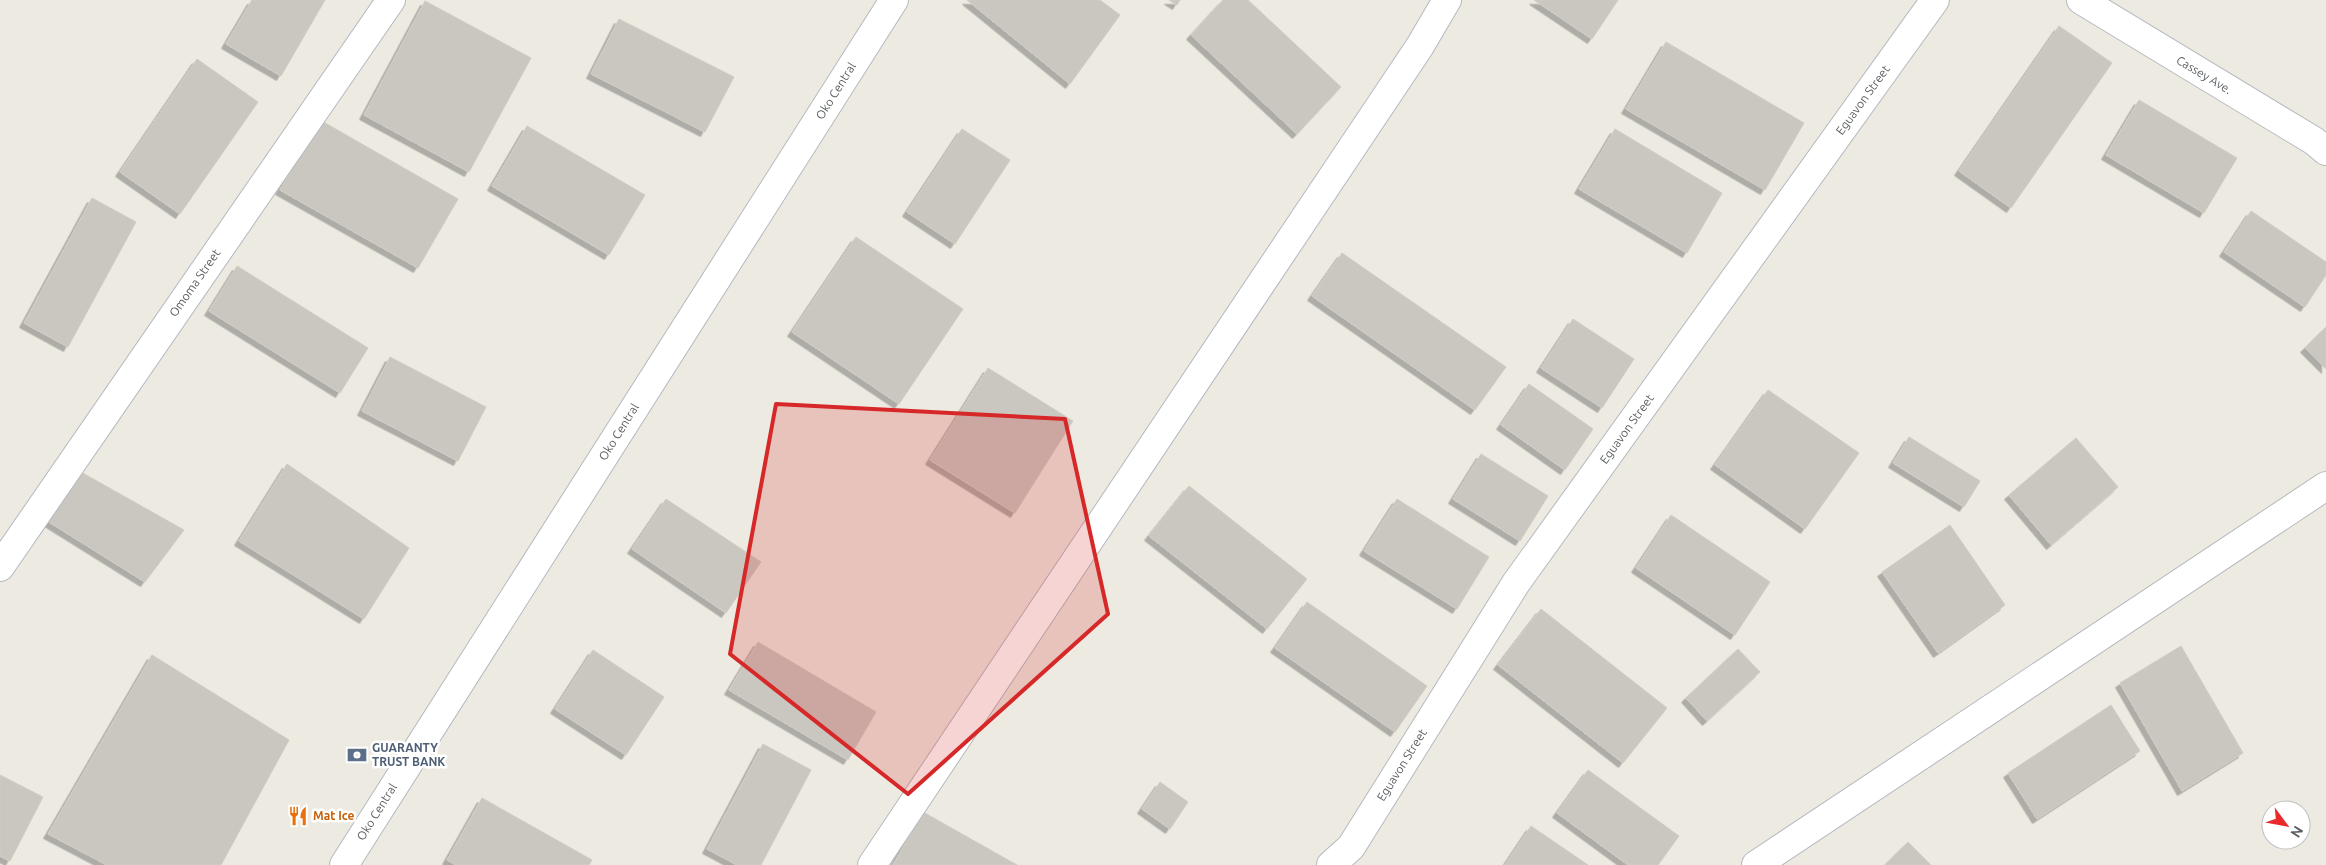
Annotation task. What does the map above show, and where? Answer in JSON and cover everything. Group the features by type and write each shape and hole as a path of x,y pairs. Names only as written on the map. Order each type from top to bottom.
{"street":[{"name":"Omoma Street","path":"0,567 391,0"},
{"name":"Oko Central","path":"344,865 894,0"},
{"path":"872,865 1420,46 1447,0"},
{"name":"Eguavon Street","path":"1331,865 1351,847 1516,583 1935,0"},
{"name":"Cassey Ave.","path":"2081,0 2314,141 2326,151"},
{"path":"1756,865 2326,486"}],"highlighted area":[{"path":"776,404 1065,419 1108,614 908,794 730,654"}],"building":[{"path":"252,0 325,0 281,76 226,44"},
{"path":"967,0 1100,0 1120,15 1070,84"},
{"path":"1169,0 1180,0 1177,5"},
{"path":"1223,0 1248,0 1341,87 1297,134 1191,35"},
{"path":"1534,0 1618,0 1592,39"},
{"path":"425,1 531,58 469,172 364,115"},
{"path":"619,19 734,77 705,132 591,74"},
{"path":"2059,26 2112,63 2011,208 1959,171"},
{"path":"1666,42 1804,123 1765,190 1626,109"},
{"path":"197,59 258,102 180,214 120,172"},
{"path":"2139,100 2237,158 2204,213 2106,155"},
{"path":"320,120 458,199 418,268 280,190"},
{"path":"527,126 645,195 609,255 492,186"},
{"path":"962,129 1010,160 955,244 907,212"},
{"path":"1615,129 1722,193 1687,253 1579,189"},
{"path":"92,198 136,222 68,347 24,323"},
{"path":"2251,211 2326,262 2326,275 2305,307 2224,252"},
{"path":"856,237 963,309 899,404 792,332"},
{"path":"1342,253 1506,367 1475,410 1312,296"},
{"path":"237,266 368,348 340,393 209,311"},
{"path":"1573,319 1634,359 1602,408 1541,368"},
{"path":"2326,327 2326,369 2305,348"},
{"path":"390,357 486,407 458,461 362,411"},
{"path":"988,368 1073,421 1015,513 930,460"},
{"path":"1529,384 1593,429 1565,470 1501,425"},
{"path":"1768,390 1859,453 1805,529 1715,465"},
{"path":"1909,437 1980,481 1964,507 1893,463"},
{"path":"2076,438 2118,487 2051,545 2009,495"},
{"path":"1481,454 1548,496 1520,541 1453,499"},
{"path":"287,464 409,548 364,619 239,541"},
{"path":"72,467 184,530 145,582 41,517"},
{"path":"1189,486 1307,579 1267,629 1149,536"},
{"path":"666,499 761,562 726,613 632,549"},
{"path":"1397,499 1489,557 1457,609 1364,551"},
{"path":"1671,515 1770,582 1735,635 1636,568"},
{"path":"1950,525 2005,605 1938,653 1882,572"},
{"path":"1307,602 1427,686 1395,732 1275,648"},
{"path":"1541,609 1667,708 1623,763 1498,665"},
{"path":"758,642 876,712 848,760 729,690"},
{"path":"2181,646 2243,753 2182,791 2120,683"},
{"path":"1738,649 1760,672 1707,721 1686,698"},
{"path":"593,650 664,697 626,755 555,709"},
{"path":"152,655 289,740 221,865 107,865 48,834"},
{"path":"2111,705 2140,751 2037,819 2008,773"},
{"path":"763,744 811,770 761,865 737,865 707,849"},
{"path":"1588,770 1679,836 1658,865 1628,865 1557,813"},
{"path":"0,775 43,797 10,861 0,856"},
{"path":"1160,782 1188,802 1170,829 1142,809"},
{"path":"482,798 592,860 589,865 456,865 447,860"},
{"path":"923,812 1017,865 893,865"},
{"path":"1531,826 1588,865 1505,865"},
{"path":"1908,842 1931,865 1885,865"}],"place":[{"name":"GUARANTY TRUST BANK","path":"357,755"},
{"name":"Mat Ice","path":"298,816"}]}
